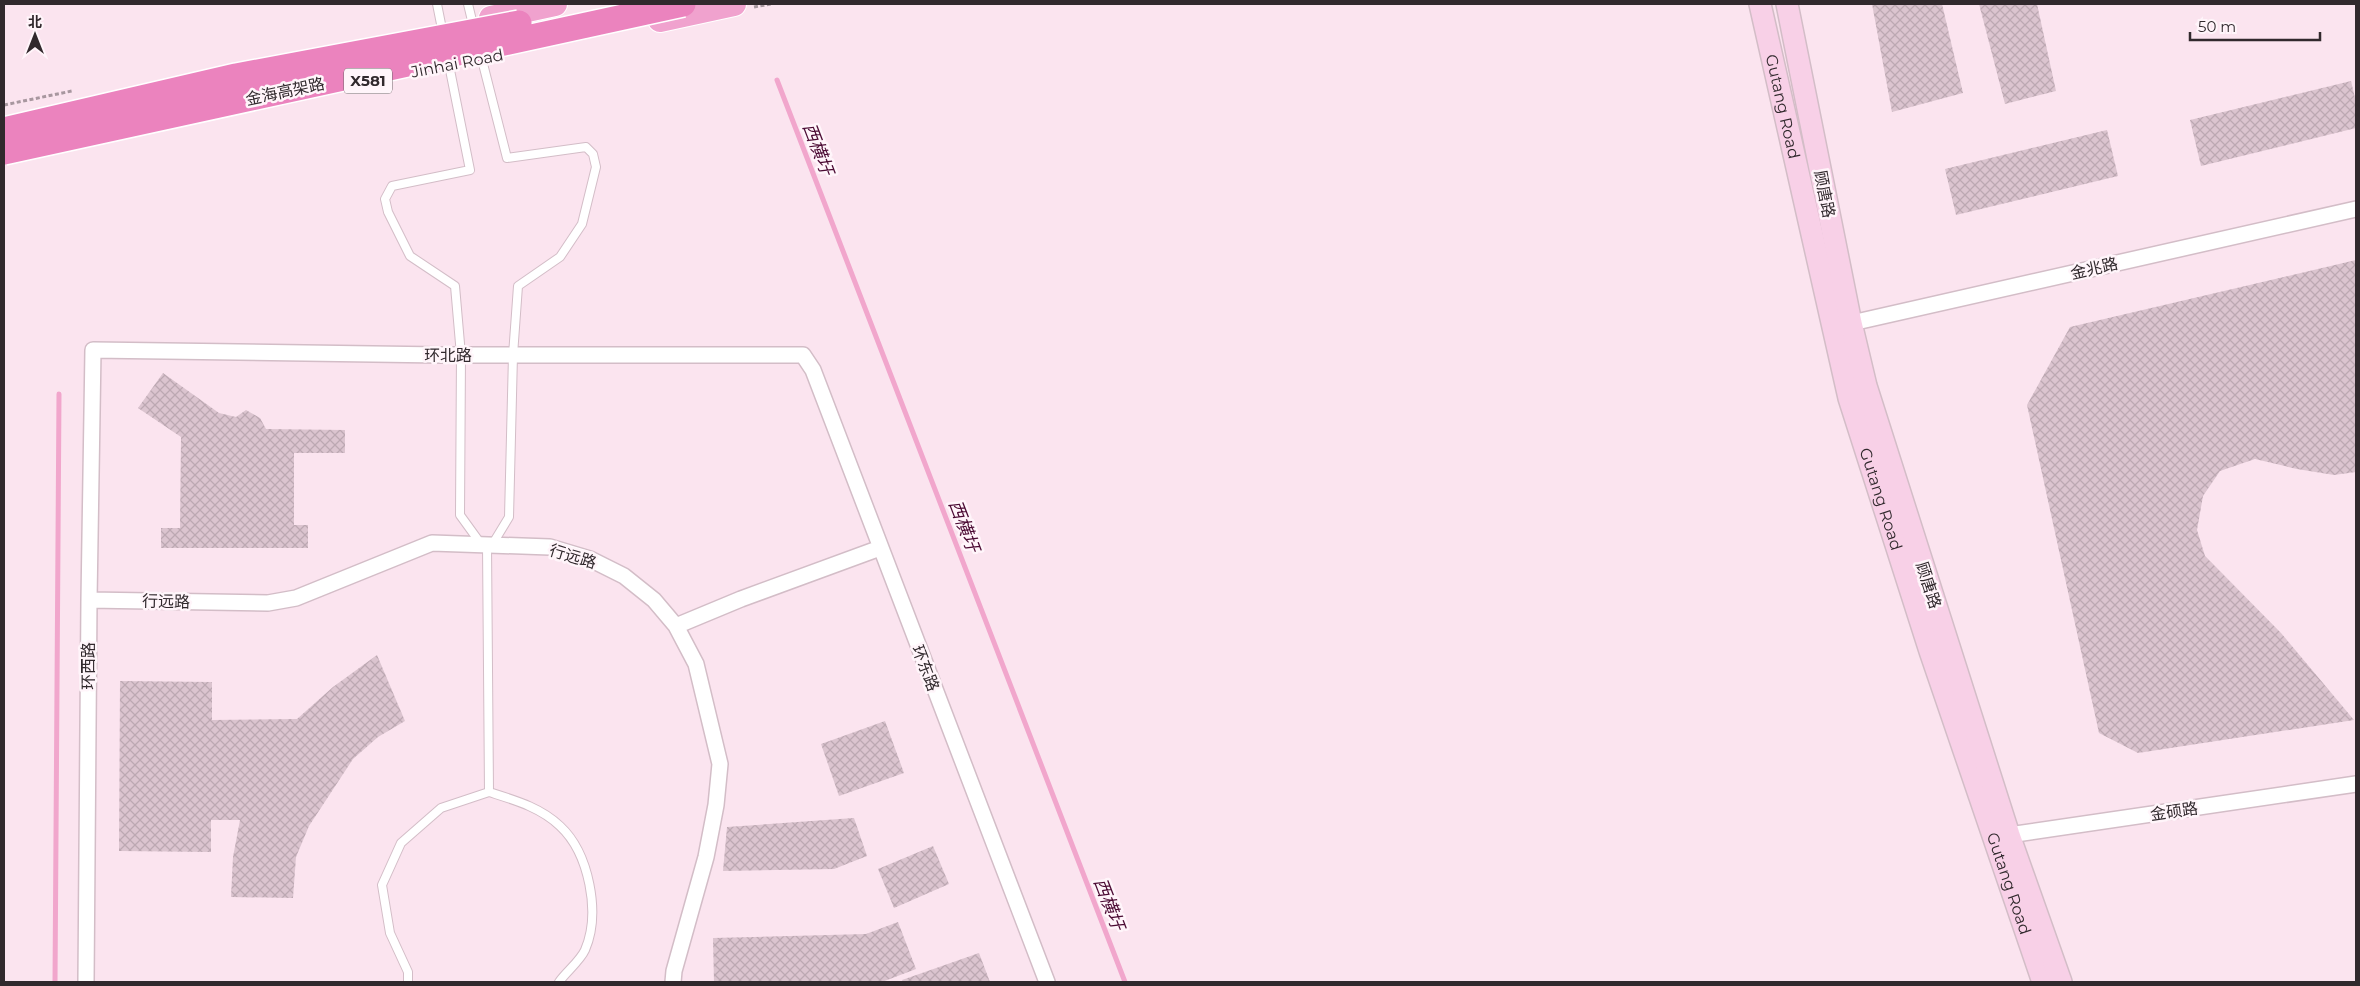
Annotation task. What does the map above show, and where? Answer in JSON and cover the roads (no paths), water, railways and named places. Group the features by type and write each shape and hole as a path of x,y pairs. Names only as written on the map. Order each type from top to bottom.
{"highway":[{"name":"金海高架路","path":"4,130 236,76 513,24 602,4"},
{"name":"金海高架路","path":"4,152 683,4"}],"main road":[{"name":"X581","path":"4,122 265,60 442,27 470,12 555,4"},
{"name":"Jinhai Road","path":"4,163 101,138 734,4"},
{"name":"Gutang Road","path":"1760,4 1842,326 1849,398 2001,838 2043,982"},
{"name":"顾唐路","path":"1787,4 1842,326"},
{"path":"2001,838 2061,982"}],"street":[{"name":"金兆路","path":"1842,326 2356,209"},
{"name":"环北路","path":"93,350 461,355 803,355"},
{"name":"环西路","path":"86,982 93,350"},
{"name":"环东路","path":"803,355 813,370 1047,982"},
{"name":"行远路","path":"89,600 268,602 296,598 432,543 550,547 590,558 624,576 654,600 676,626 696,664 720,764 716,805 706,857 674,971 673,982"},
{"path":"676,626 741,599 880,548"},
{"name":"金硕路","path":"2001,838 2356,784"}],"lane":[{"path":"437,4 470,170 392,186 385,198 388,212 410,256 455,286 461,355 460,514 487,545"},
{"path":"470,12 507,158 586,147 593,154 596,167 582,224 560,257 518,286 513,355 509,517 487,545 488,792"},
{"path":"408,982 408,972 390,933 382,885 401,843 440,808 488,792 529,804 560,826 578,850 590,881 592,916 585,951 559,982"}],"waterway":[{"name":"西横圩","path":"777,80 1125,982"},
{"path":"55,982 59,394"}]}
